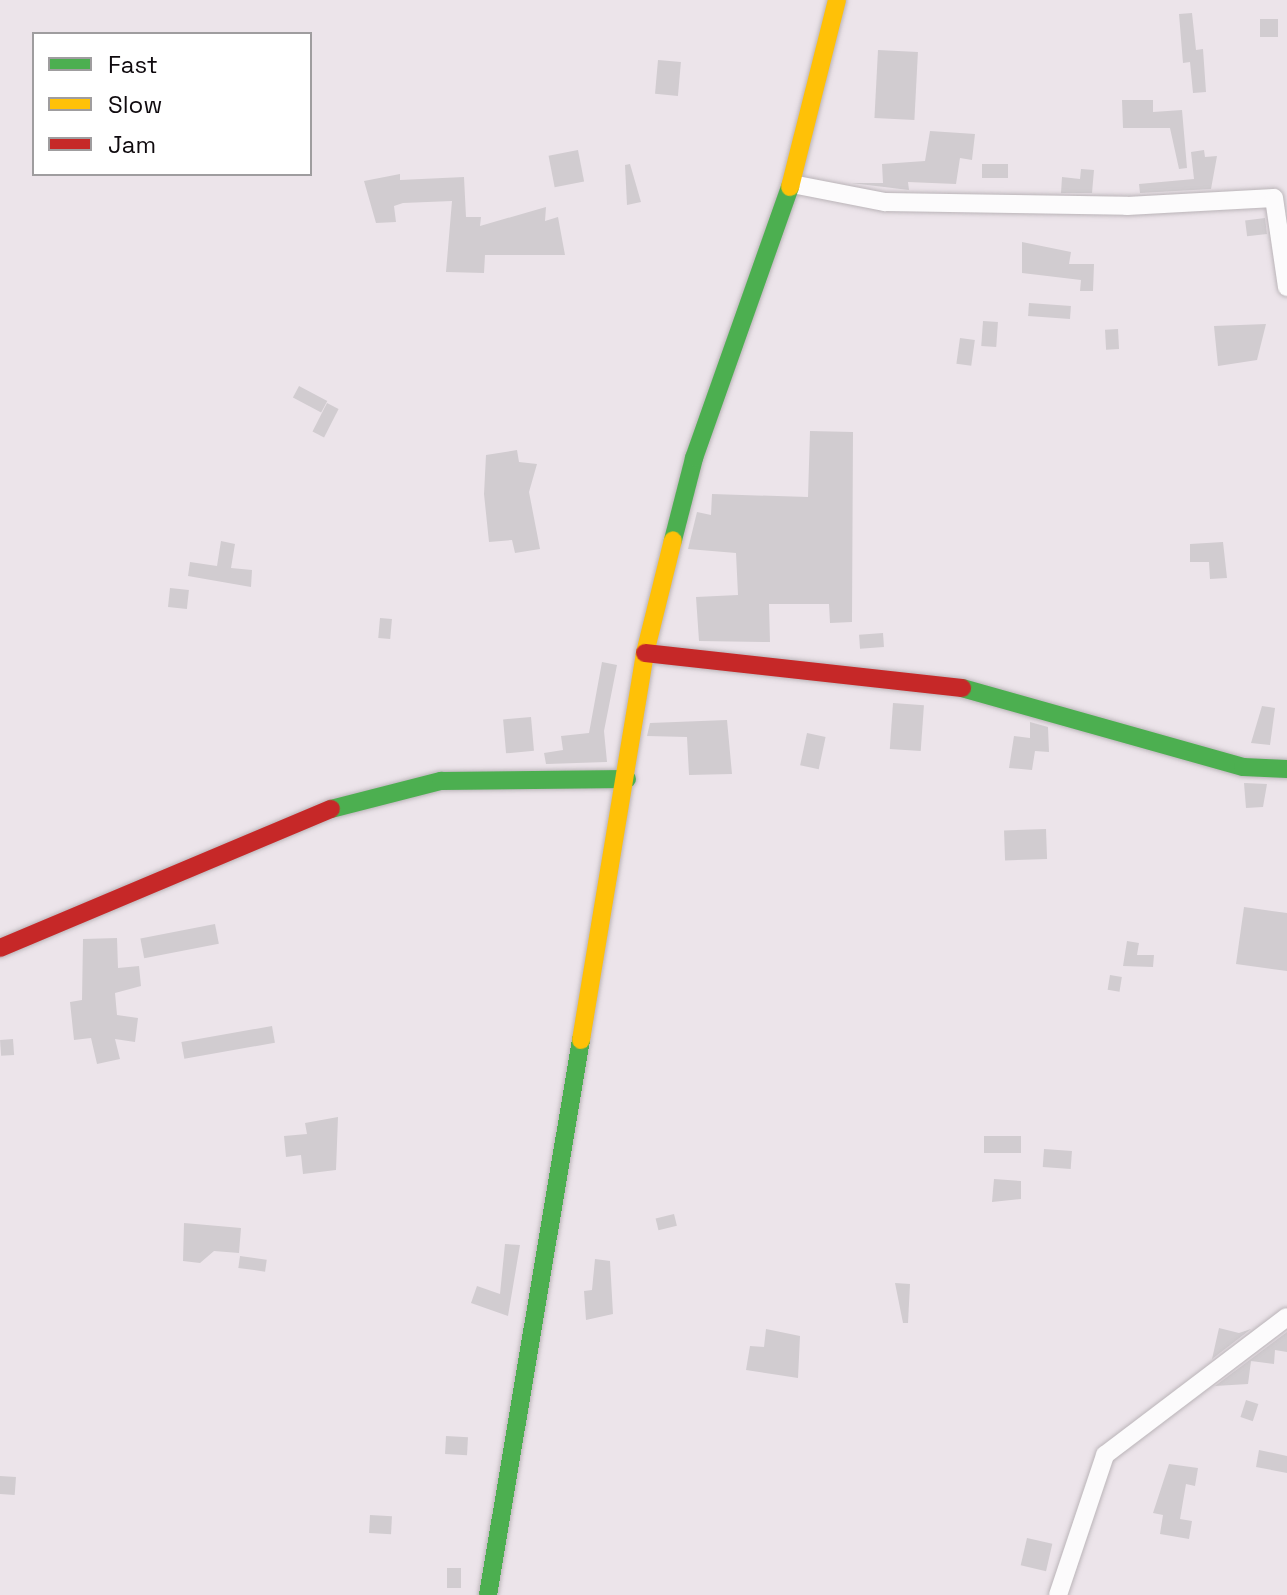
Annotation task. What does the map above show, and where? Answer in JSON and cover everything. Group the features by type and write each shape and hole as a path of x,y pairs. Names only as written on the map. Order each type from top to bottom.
{"street":[{"path":"488,1595 627,779 645,653 694,458 792,184 837,0"},
{"path":"792,184 885,202 1127,206 1274,198 1287,287"},
{"path":"645,653 976,690 1243,767 1287,769"},
{"path":"0,948 79,920 283,824 382,793 441,781 627,779"},
{"path":"1058,1595 1105,1455 1287,1317"}],"building":[{"path":"1192,13 1196,50 1203,49 1206,92 1193,93 1190,62 1183,63 1179,14"},
{"path":"1260,19 1278,19 1278,37 1260,37"},
{"path":"878,50 918,52 914,120 874,118"},
{"path":"658,60 681,62 678,96 655,94"},
{"path":"1122,100 1153,100 1153,112 1182,110 1187,168 1179,169 1170,128 1123,128"},
{"path":"930,131 975,134 972,160 960,158 956,184 908,182 909,190 851,183 883,183 882,164 925,161"},
{"path":"578,150 584,181 555,187 549,156"},
{"path":"1204,150 1205,157 1217,156 1211,189 1140,193 1139,184 1194,179 1191,152"},
{"path":"630,164 641,202 627,205 625,165"},
{"path":"982,164 1008,164 1008,178 982,178"},
{"path":"1081,169 1094,170 1092,193 1061,193 1062,177 1080,179"},
{"path":"400,174 400,180 464,177 466,217 481,217 480,226 546,207 545,221 558,217 565,255 485,255 484,273 446,272 452,201 403,203 394,206 396,222 376,223 364,181"},
{"path":"1265,218 1267,234 1247,236 1245,220"},
{"path":"1022,242 1071,252 1069,264 1094,264 1093,291 1080,291 1081,280 1022,273"},
{"path":"1029,303 1071,306 1070,319 1028,316"},
{"path":"983,321 998,322 996,347 981,346"},
{"path":"1266,324 1257,360 1218,366 1214,326"},
{"path":"1118,329 1119,349 1106,350 1105,330"},
{"path":"960,338 975,340 971,366 956,364"},
{"path":"299,386 327,401 321,413 293,397"},
{"path":"327,403 339,409 324,437 312,432"},
{"path":"810,431 853,432 852,622 830,623 829,604 769,604 770,642 699,641 696,597 738,595 736,553 688,549 697,512 711,515 712,494 808,497"},
{"path":"517,450 519,462 537,464 529,492 540,549 515,553 512,540 489,542 484,494 486,455"},
{"path":"221,541 235,544 231,568 252,570 251,587 188,576 190,562 217,566"},
{"path":"1223,542 1227,578 1210,579 1209,562 1190,562 1190,544"},
{"path":"170,588 189,590 187,609 168,607"},
{"path":"380,618 392,619 390,639 378,638"},
{"path":"883,633 884,647 860,649 859,635"},
{"path":"602,662 617,665 604,731 607,762 546,764 544,753 563,750 561,736 589,733"},
{"path":"893,703 924,705 921,751 890,749"},
{"path":"1262,706 1275,708 1270,745 1251,743"},
{"path":"531,717 534,751 506,753 503,719"},
{"path":"727,720 732,774 689,775 687,737 647,736 650,723"},
{"path":"1030,722 1048,727 1049,752 1035,751 1032,770 1009,768 1014,736 1030,738"},
{"path":"807,733 826,737 819,769 800,765"},
{"path":"1244,783 1267,784 1263,807 1246,808"},
{"path":"1046,829 1047,859 1005,860 1004,830"},
{"path":"1244,907 1287,913 1287,971 1236,964"},
{"path":"215,924 219,944 144,958 140,939"},
{"path":"117,938 118,968 139,966 141,986 115,993 117,1015 138,1018 135,1042 115,1039 120,1059 97,1064 91,1038 74,1040 70,1002 82,1000 83,939"},
{"path":"1127,941 1139,943 1137,955 1154,955 1153,967 1123,966"},
{"path":"1110,975 1122,977 1120,992 1108,990"},
{"path":"272,1026 275,1043 184,1059 181,1042"},
{"path":"13,1039 14,1055 1,1056 0,1040"},
{"path":"338,1117 336,1170 303,1174 301,1155 286,1157 284,1136 307,1134 305,1123"},
{"path":"984,1136 1021,1136 1021,1153 984,1153"},
{"path":"1044,1149 1072,1151 1071,1169 1043,1167"},
{"path":"994,1179 1021,1181 1021,1199 992,1202"},
{"path":"674,1214 677,1226 658,1230 656,1219"},
{"path":"184,1223 241,1228 239,1253 214,1251 200,1263 183,1261"},
{"path":"505,1244 520,1245 508,1316 471,1303 477,1286 500,1294"},
{"path":"240,1256 267,1260 265,1272 238,1268"},
{"path":"595,1259 610,1261 613,1314 586,1320 584,1291 592,1290"},
{"path":"895,1283 910,1284 908,1323 903,1323"},
{"path":"1219,1328 1239,1333 1251,1329 1212,1359"},
{"path":"766,1329 800,1336 798,1378 746,1370 750,1346 764,1347"},
{"path":"1287,1332 1287,1352 1275,1350 1274,1364 1251,1361 1248,1384 1215,1386"},
{"path":"1246,1400 1258,1404 1253,1421 1240,1417"},
{"path":"446,1436 468,1437 467,1455 445,1454"},
{"path":"1259,1450 1287,1456 1287,1473 1256,1467"},
{"path":"1169,1464 1198,1468 1195,1486 1186,1484 1180,1519 1192,1521 1189,1539 1160,1534 1163,1515 1153,1513"},
{"path":"0,1476 16,1477 15,1495 0,1494"},
{"path":"370,1515 392,1516 391,1534 369,1533"},
{"path":"1027,1538 1052,1544 1046,1571 1021,1565"},
{"path":"447,1568 461,1568 461,1588 447,1588"}],"traffic: fast":[{"path":"673,540 694,458 790,187"},
{"path":"962,688 1243,767 1287,769"},
{"path":"331,809 441,781 627,779"},
{"path":"488,1595 581,1040"}],"traffic: slow":[{"path":"790,187 837,0"},
{"path":"581,1040 645,653 673,540"}],"traffic: jam":[{"path":"645,653 962,688"},
{"path":"0,948 331,809"}]}
